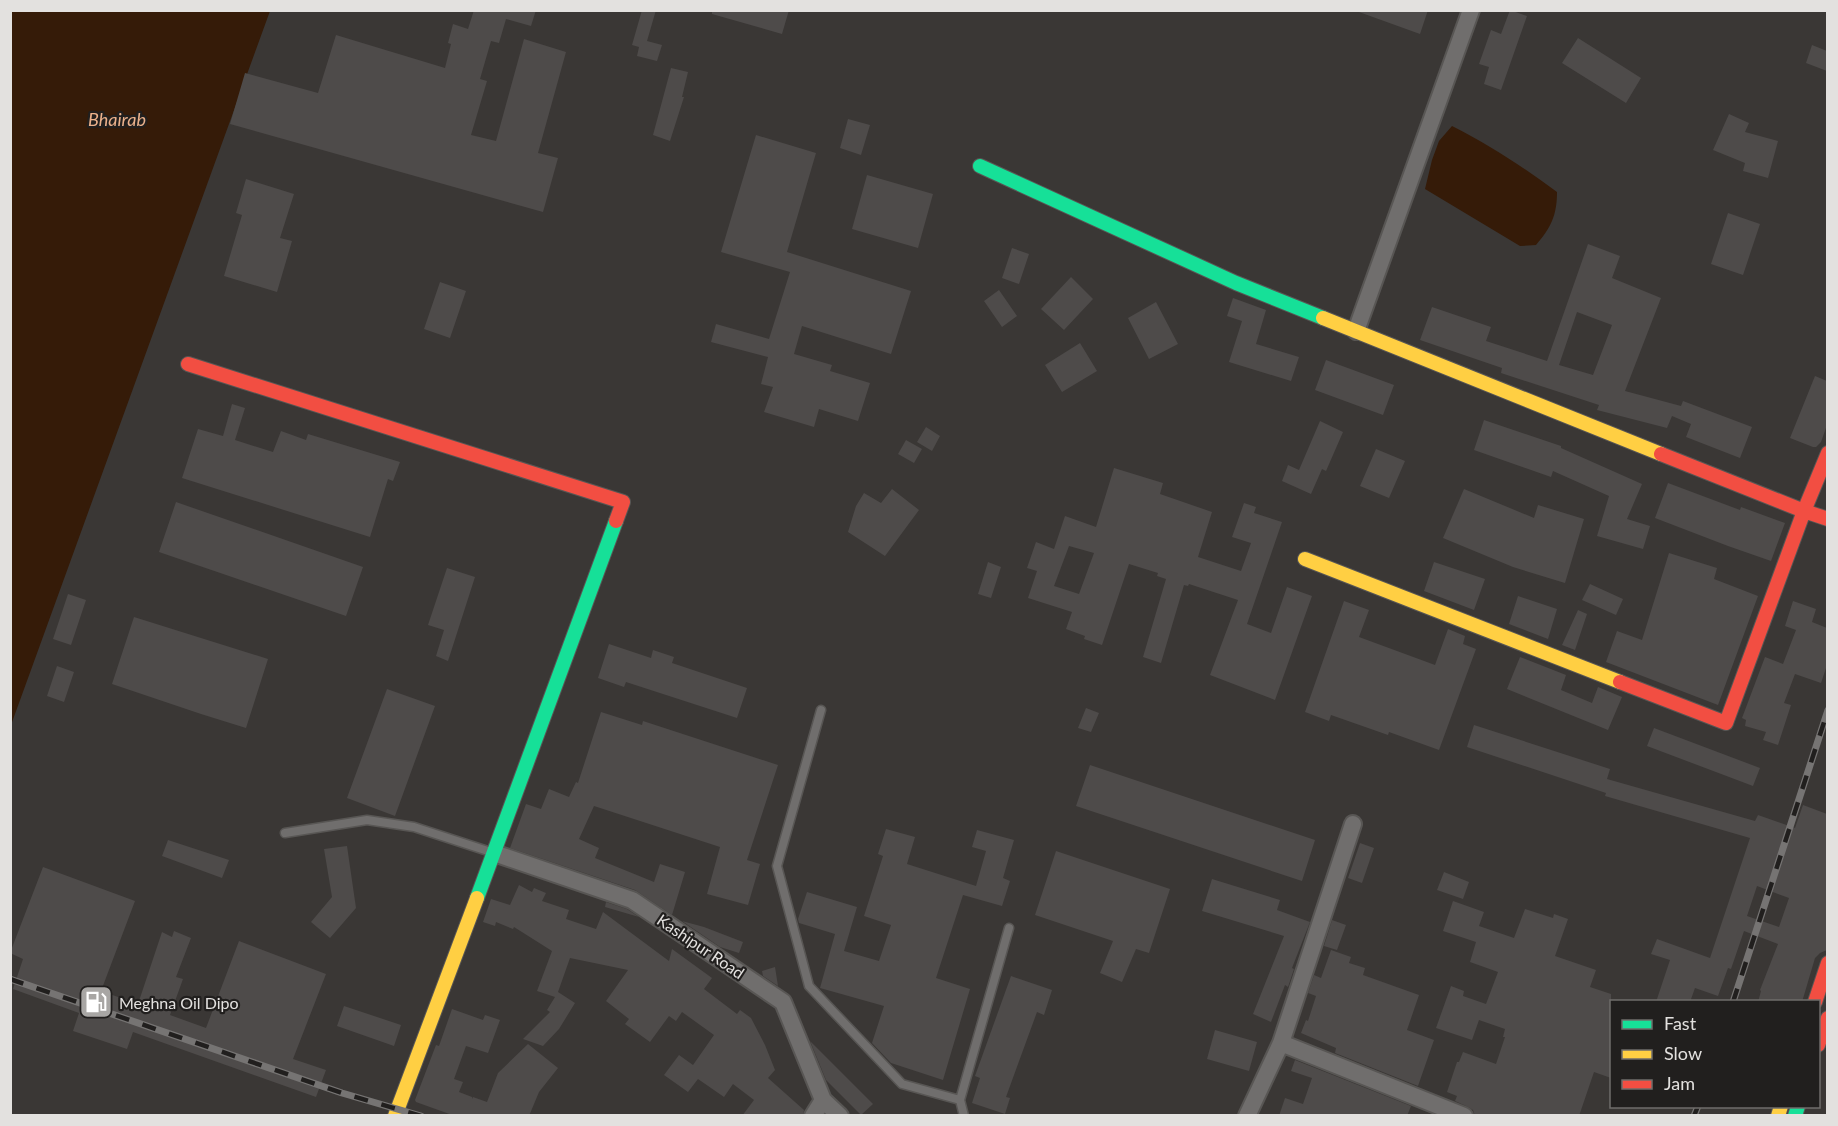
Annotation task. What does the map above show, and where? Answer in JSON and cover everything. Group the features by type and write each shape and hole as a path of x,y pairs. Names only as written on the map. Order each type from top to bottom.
{"street":[{"path":"1356,331 1471,10"},
{"path":"980,166 1236,283 1827,519"},
{"path":"188,364 623,502 395,1116"},
{"path":"1305,559 1726,723 1827,453"},
{"path":"1247,1116 1281,1043 1353,824"},
{"name":"Kashipur Road","path":"494,853 632,900 783,1002 823,1100 840,1116"},
{"path":"1816,1000 1827,963"},
{"path":"1820,1039 1827,1018"},
{"path":"1281,1043 1464,1116"},
{"path":"813,1116 823,1100"}],"lane":[{"path":"821,710 777,866 809,986 902,1084 960,1100"},
{"path":"285,833 367,820 414,827 494,853"},
{"path":"964,1116 960,1100 1010,928"}],"water":[{"name":"Bhairab","path":"11,11 270,11 11,725"},
{"path":"1452,126 1506,157 1557,192 1552,221 1536,245 1520,246 1425,189 1439,141"}],"building":[{"path":"474,10 536,10 531,26 506,19 499,43 491,41 480,79 487,81 471,135 496,141 524,39 566,52 538,153 558,158 543,212 230,124 245,73 318,93 336,35 445,68 453,24 468,29"},
{"path":"642,10 656,10 647,41 662,45 657,61 637,56 639,47 632,45"},
{"path":"712,10 789,10 782,34 712,14"},
{"path":"1359,10 1428,10 1420,34 1359,12"},
{"path":"1510,10 1527,16 1501,90 1484,84 1489,67 1479,64 1491,30 1501,34"},
{"path":"1578,38 1641,78 1626,103 1562,63"},
{"path":"1812,45 1827,51 1827,71 1806,63"},
{"path":"671,68 688,72 682,97 684,97 670,141 653,135"},
{"path":"1729,114 1749,123 1745,132 1778,141 1768,178 1743,171 1745,163 1713,150"},
{"path":"848,119 870,125 861,155 840,148"},
{"path":"756,135 816,153 787,252 911,291 891,354 802,326 794,354 832,365 830,371 870,383 858,421 819,409 814,427 764,412 773,387 761,384 768,357 711,342 716,324 769,339 790,272 721,252"},
{"path":"867,175 933,194 918,248 852,229"},
{"path":"246,179 294,194 280,238 292,241 277,292 224,276 242,215 236,213"},
{"path":"1728,213 1760,224 1743,275 1711,264"},
{"path":"1588,244 1620,256 1612,278 1661,298 1625,391 1681,406 1683,401 1752,427 1740,458 1686,437 1691,424 1672,416 1667,428 1597,410 1599,405 1501,373 1502,368 1420,340 1432,307 1491,327 1486,341 1547,361","holes":["1577,312 1612,325 1593,375 1559,365"]},
{"path":"1012,248 1029,254 1019,284 1002,278"},
{"path":"1071,277 1093,299 1064,330 1041,309"},
{"path":"440,282 466,291 450,338 424,329"},
{"path":"999,290 1017,316 1002,327 984,301"},
{"path":"1233,298 1266,310 1256,344 1299,357 1291,381 1229,362 1242,321 1227,316"},
{"path":"1156,302 1178,344 1149,359 1128,318"},
{"path":"1080,343 1097,371 1062,392 1045,365"},
{"path":"1326,360 1394,385 1383,415 1315,390"},
{"path":"1815,376 1827,381 1827,425 1821,442 1813,447 1790,438"},
{"path":"232,404 245,408 235,440 273,452 281,431 306,440 308,434 400,462 393,481 388,479 370,537 182,478 198,429 223,436"},
{"path":"1484,420 1561,446 1561,448 1642,484 1627,519 1650,526 1643,549 1597,536 1609,496 1553,471 1551,477 1474,450"},
{"path":"1320,421 1343,432 1326,471 1322,469 1311,494 1282,481 1288,465 1299,470"},
{"path":"926,427 940,436 932,451 917,442"},
{"path":"906,440 922,449 914,463 898,454"},
{"path":"1376,449 1405,461 1389,498 1360,486"},
{"path":"1114,468 1163,483 1160,494 1212,512 1198,557 1241,571 1251,543 1232,537 1244,503 1256,507 1254,513 1282,522 1247,624 1271,633 1287,587 1312,596 1275,700 1210,675 1238,600 1189,584 1184,585 1161,663 1143,657 1166,579 1157,576 1158,573 1129,564 1102,645 1084,639 1085,636 1066,629 1072,612 1028,598 1037,571 1027,568 1036,542 1054,549 1065,516 1096,527","holes":["1069,546 1094,553 1079,594 1054,586"]},
{"path":"1668,483 1740,510 1741,507 1785,523 1771,561 1655,518"},
{"path":"892,489 919,510 885,556 848,532 856,506 864,493 881,503"},
{"path":"1464,489 1534,518 1538,505 1584,519 1565,583 1513,567 1443,538"},
{"path":"176,502 363,567 346,616 159,552"},
{"path":"1669,553 1717,568 1714,579 1758,596 1718,705 1606,662 1617,631 1642,640"},
{"path":"988,562 1001,567 991,598 978,594"},
{"path":"1434,562 1485,579 1474,610 1424,591"},
{"path":"447,568 475,577 448,661 436,656 444,630 428,625"},
{"path":"1590,584 1623,599 1616,615 1582,600"},
{"path":"68,594 86,600 71,645 53,639"},
{"path":"1518,596 1557,609 1548,639 1509,624"},
{"path":"1344,601 1369,610 1359,637 1435,665 1448,629 1465,636 1463,644 1476,649 1439,750 1331,715 1329,721 1305,712"},
{"path":"1793,601 1816,609 1812,622 1827,628 1827,665 1821,683 1795,674 1784,703 1791,705 1778,745 1763,740 1766,732 1745,726 1746,720 1742,718 1765,657 1783,664 1796,630 1785,626"},
{"path":"1578,610 1587,614 1575,650 1562,645"},
{"path":"134,617 268,659 246,728 112,684"},
{"path":"609,644 651,658 653,650 674,657 672,663 747,688 737,718 626,682 624,687 598,678"},
{"path":"1520,657 1566,675 1561,690 1592,703 1598,687 1622,697 1608,730 1507,689"},
{"path":"57,666 74,672 64,702 47,696"},
{"path":"387,689 435,706 395,816 347,798"},
{"path":"1086,708 1099,713 1091,732 1078,728"},
{"path":"601,712 642,725 643,721 778,765 747,860 760,864 748,905 707,894 720,847 594,806 579,839 599,848 595,858 654,882 660,864 685,872 672,915 635,890 510,848 526,804 541,809 549,789 569,797 576,782 578,783"},
{"path":"1474,725 1610,769 1607,779 1755,821 1758,815 1795,828 1803,805 1827,814 1827,950 1815,958 1803,1000 1759,1000 1760,990 1778,944 1744,931 1731,969 1728,968 1718,996 1695,988 1691,1000 1657,1000 1670,960 1651,954 1657,939 1710,958 1750,838 1605,796 1606,793 1467,747","holes":["1757,886 1789,898 1779,927 1747,916"]},
{"path":"1654,728 1760,768 1753,786 1647,746"},
{"path":"1090,765 1315,840 1302,881 1076,806"},
{"path":"886,829 915,837 907,864 976,886 986,851 972,847 977,830 1014,840 1003,878 1010,881 1002,906 963,895 936,978 970,989 943,1080 891,1063 872,1043 884,1006 820,988 835,934 799,923 798,919 807,892 857,907 844,951 879,961 891,925 864,916 883,856 878,854"},
{"path":"168,840 229,860 222,878 162,856"},
{"path":"1360,843 1374,848 1362,883 1348,878"},
{"path":"347,846 356,908 330,938 311,922 332,897 324,849"},
{"path":"1056,851 1170,889 1149,953 1136,949 1122,982 1100,973 1113,941 1035,915"},
{"path":"43,867 135,901 101,991 138,1004 162,932 172,937 174,931 191,938 176,977 183,979 170,1015 206,1028 239,941 326,974 293,1059 326,1070 316,1097 133,1032 127,1049 73,1031 79,1013 13,989 23,959 10,953"},
{"path":"1444,872 1469,882 1463,899 1437,890"},
{"path":"1212,879 1280,900 1277,910 1310,922 1292,968 1294,969 1288,987 1285,985 1271,1022 1253,1014 1284,936 1202,911"},
{"path":"519,885 532,892 534,888 546,893 542,901 569,910 566,919 596,929 603,912 669,961 672,949 712,978 704,989 737,1014 740,1010 751,1018 775,1070 768,1078 804,1110 803,1116 742,1116 754,1100 733,1084 724,1097 698,1079 688,1092 664,1075 679,1055 693,1065 714,1035 682,1012 676,1021 669,1016 650,1042 625,1024 629,1019 606,1001 628,970 570,958 558,992 575,1003 559,1029 543,1046 523,1039 550,1012 547,1010 555,997 537,991 552,951 514,927 513,929 496,922 495,926 483,922 491,899 510,905"},
{"path":"1453,901 1484,912 1479,926 1514,938 1525,909 1553,918 1554,914 1568,919 1555,956 1596,970 1590,987 1611,994 1610,1078 1594,1072 1579,1116 1475,1116 1473,1110 1455,1101 1457,1096 1447,1092 1457,1062 1463,1052 1496,1064 1505,1037 1503,1037 1505,1029 1479,1020 1472,1040 1436,1028 1451,986 1464,991 1463,996 1486,1004 1498,972 1470,962 1476,942 1443,931"},
{"path":"606,902 627,909 639,917 605,907"},
{"path":"1332,920 1346,925 1337,950 1324,946"},
{"path":"682,921 743,942 739,953 720,947"},
{"path":"1331,950 1351,957 1349,963 1365,968 1363,975 1419,995 1407,1030 1434,1040 1418,1086 1335,1053 1336,1048 1301,1033 1306,1020 1308,1021 1316,996 1308,993 1314,975 1321,978"},
{"path":"775,967 778,986 763,976 762,971"},
{"path":"1011,976 1052,990 1044,1015 1037,1012 1006,1097 1010,1098 1005,1114 972,1103 980,1078 975,1076"},
{"path":"344,1006 401,1025 394,1046 337,1026"},
{"path":"452,1009 483,1020 485,1015 500,1020 488,1053 466,1046 454,1079 463,1082 459,1092 472,1099 473,1097 487,1102 498,1073 528,1044 558,1068 539,1092 529,1116 455,1116 416,1102 436,1045 439,1046"},
{"path":"1215,1030 1257,1042 1249,1071 1207,1059"},
{"path":"810,1041 873,1104 861,1115 826,1080"},
{"path":"1295,1060 1411,1106 1407,1116 1279,1116 1285,1098 1303,1104 1312,1078 1291,1071"}],"railway":[{"path":"1734,1000 1828,710"},
{"path":"10,979 342,1093 421,1116"},
{"path":"1694,1116 1697,1108"}],"traffic: fast":[{"path":"980,166 1236,283 1323,318"},
{"path":"477,898 616,521"},
{"path":"1795,1116 1797,1108"}],"traffic: slow":[{"path":"1323,318 1661,454"},
{"path":"1305,559 1620,682"},
{"path":"395,1116 477,898"},
{"path":"1778,1116 1780,1108"}],"traffic: jam":[{"path":"188,364 623,502 616,521"},
{"path":"1620,682 1726,723 1804,511 1828,453"},
{"path":"1661,454 1828,519"},
{"path":"1816,1000 1828,963"},
{"path":"1820,1040 1828,1018"}],"place":[{"name":"Meghna Oil Dipo","path":"96,1002"}]}
